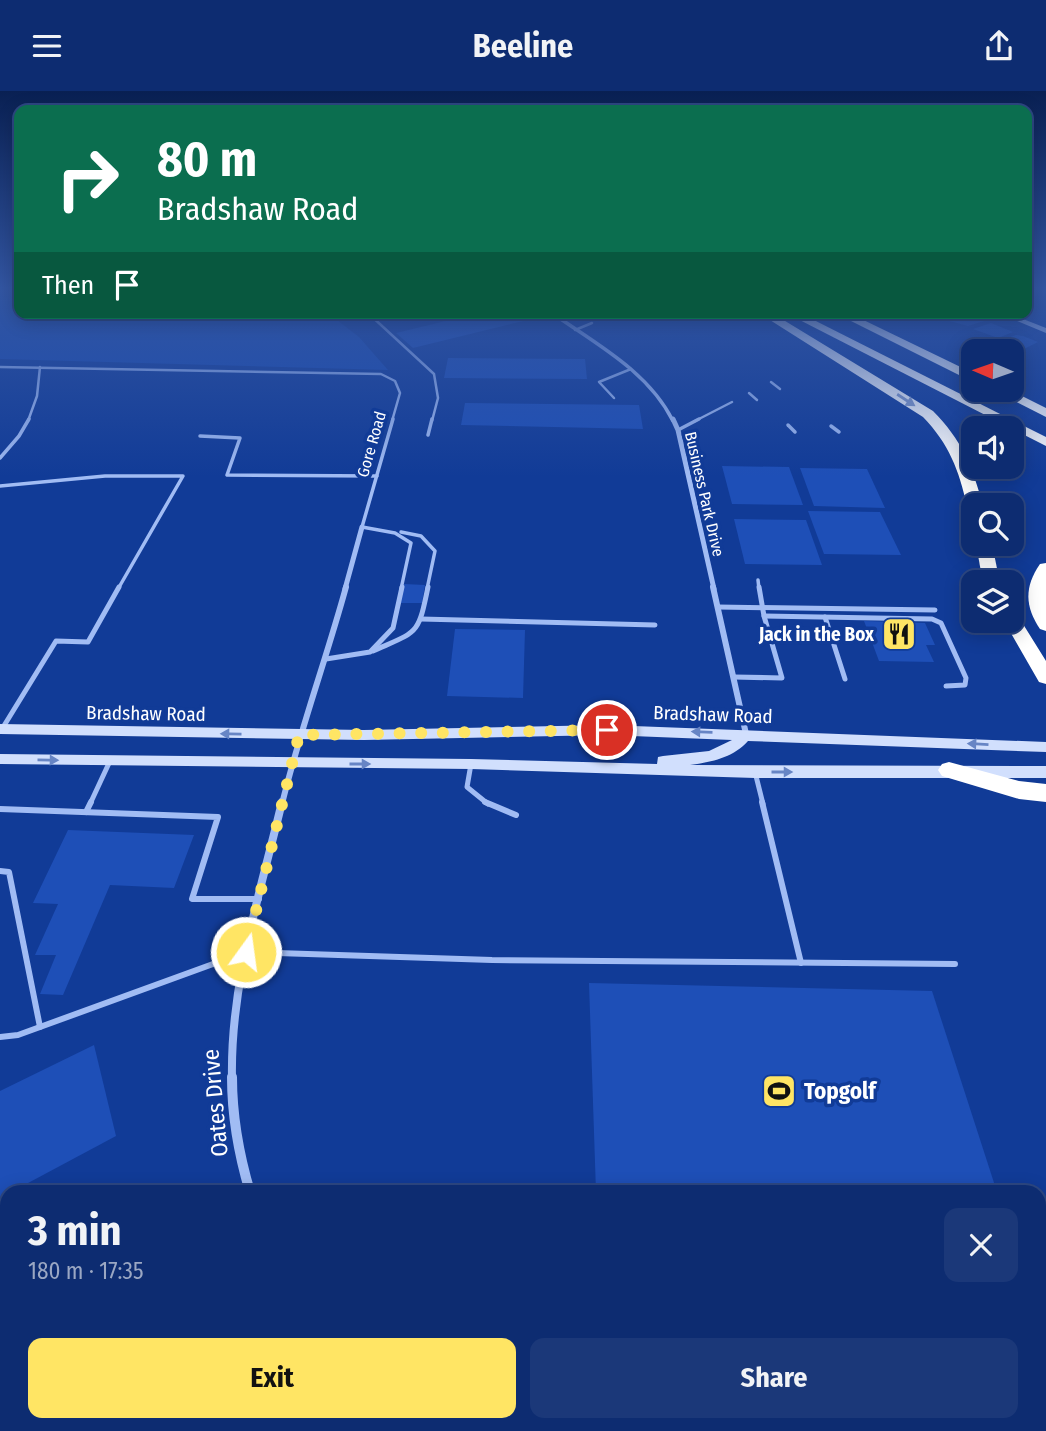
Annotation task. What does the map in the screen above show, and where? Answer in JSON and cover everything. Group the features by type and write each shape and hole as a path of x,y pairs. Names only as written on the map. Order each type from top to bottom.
{"highway":[{"path":"827,352 928,414 950,436 964,460 972,493"},
{"path":"868,352 1046,442"},
{"path":"919,352 961,372"},
{"path":"925,352 961,367"},
{"path":"1024,394 1046,403"},
{"path":"1024,402 1046,413"},
{"path":"1046,568 1035,592 1040,618 1046,625"},
{"path":"1020,633 1046,677"},
{"path":"949,770 1019,790 1046,793"}],"main road":[{"name":"Bradshaw Road","path":"1,729 299,735 607,730 1046,747"},
{"path":"592,767 702,758 740,743 746,734"},
{"path":"0,759 471,764 755,772 1046,772"}],"street":[{"name":"Business Park Drive","path":"606,352 631,369 662,399 678,430 746,734"},
{"name":"Gore Road","path":"292,764 299,735 326,659 362,527"},
{"name":"Oates Drive","path":"248,1185 242,1166 230,1069 238,980 292,764"}],"lane":[{"path":"410,352 434,374 438,398 428,435"},
{"name":"Gore Road","path":"0,367 381,374 395,381 400,393 362,527"},
{"path":"0,458 20,438 37,404 40,367"},
{"path":"614,398 598,382 631,369"},
{"path":"771,382 780,389"},
{"path":"749,393 757,400"},
{"path":"678,430 732,402"},
{"path":"788,425 795,432"},
{"path":"831,426 839,432"},
{"path":"200,436 240,438 227,475 233,477 377,476"},
{"path":"0,486 105,476 183,476 88,642 56,641 1,729"},
{"path":"326,659 370,652 407,636 420,625 435,551 430,541 416,533 362,527"},
{"path":"370,652 393,628 411,543 405,536 391,531"},
{"path":"734,677 782,678 764,616 758,580"},
{"path":"718,607 935,610"},
{"path":"764,616 932,619 941,623 967,678 965,685 946,686"},
{"path":"825,617 845,679"},
{"path":"421,619 655,625"},
{"path":"86,812 110,761"},
{"path":"471,764 467,787 486,803 516,815"},
{"path":"755,772 801,963"},
{"path":"0,809 218,817 192,899 259,899"},
{"path":"0,871 9,872 40,1027"},
{"path":"0,1037 18,1035 246,952 492,960 955,964"}],"shaded area":[{"path":"0,352 372,352 388,370 0,359"}],"building":[{"path":"448,358 585,359 587,379 444,378"},
{"path":"465,403 639,405 643,429 461,425"},
{"path":"722,466 789,467 803,505 732,504"},
{"path":"800,468 867,469 885,508 814,506"},
{"path":"808,511 880,512 901,555 824,554"},
{"path":"734,519 806,520 822,565 745,564"},
{"path":"404,584 425,585 422,603 399,603"},
{"name":"Jack in the Box","path":"864,621 925,623 935,645 926,645 934,662 879,661"},
{"path":"455,629 525,630 523,698 447,696"},
{"path":"68,830 194,835 174,888 110,885 63,995 40,994 56,955 35,955 58,904 33,903"},
{"name":"Topgolf","path":"589,983 932,991 995,1185 596,1185"},
{"path":"94,1045 116,1136 24,1185 0,1185 0,1091"}],"place":[{"name":"Jack in the Box","path":"899,634"},
{"name":"Topgolf","path":"779,1091"}],"route":[{"path":"246,952 299,735 607,730"}]}
